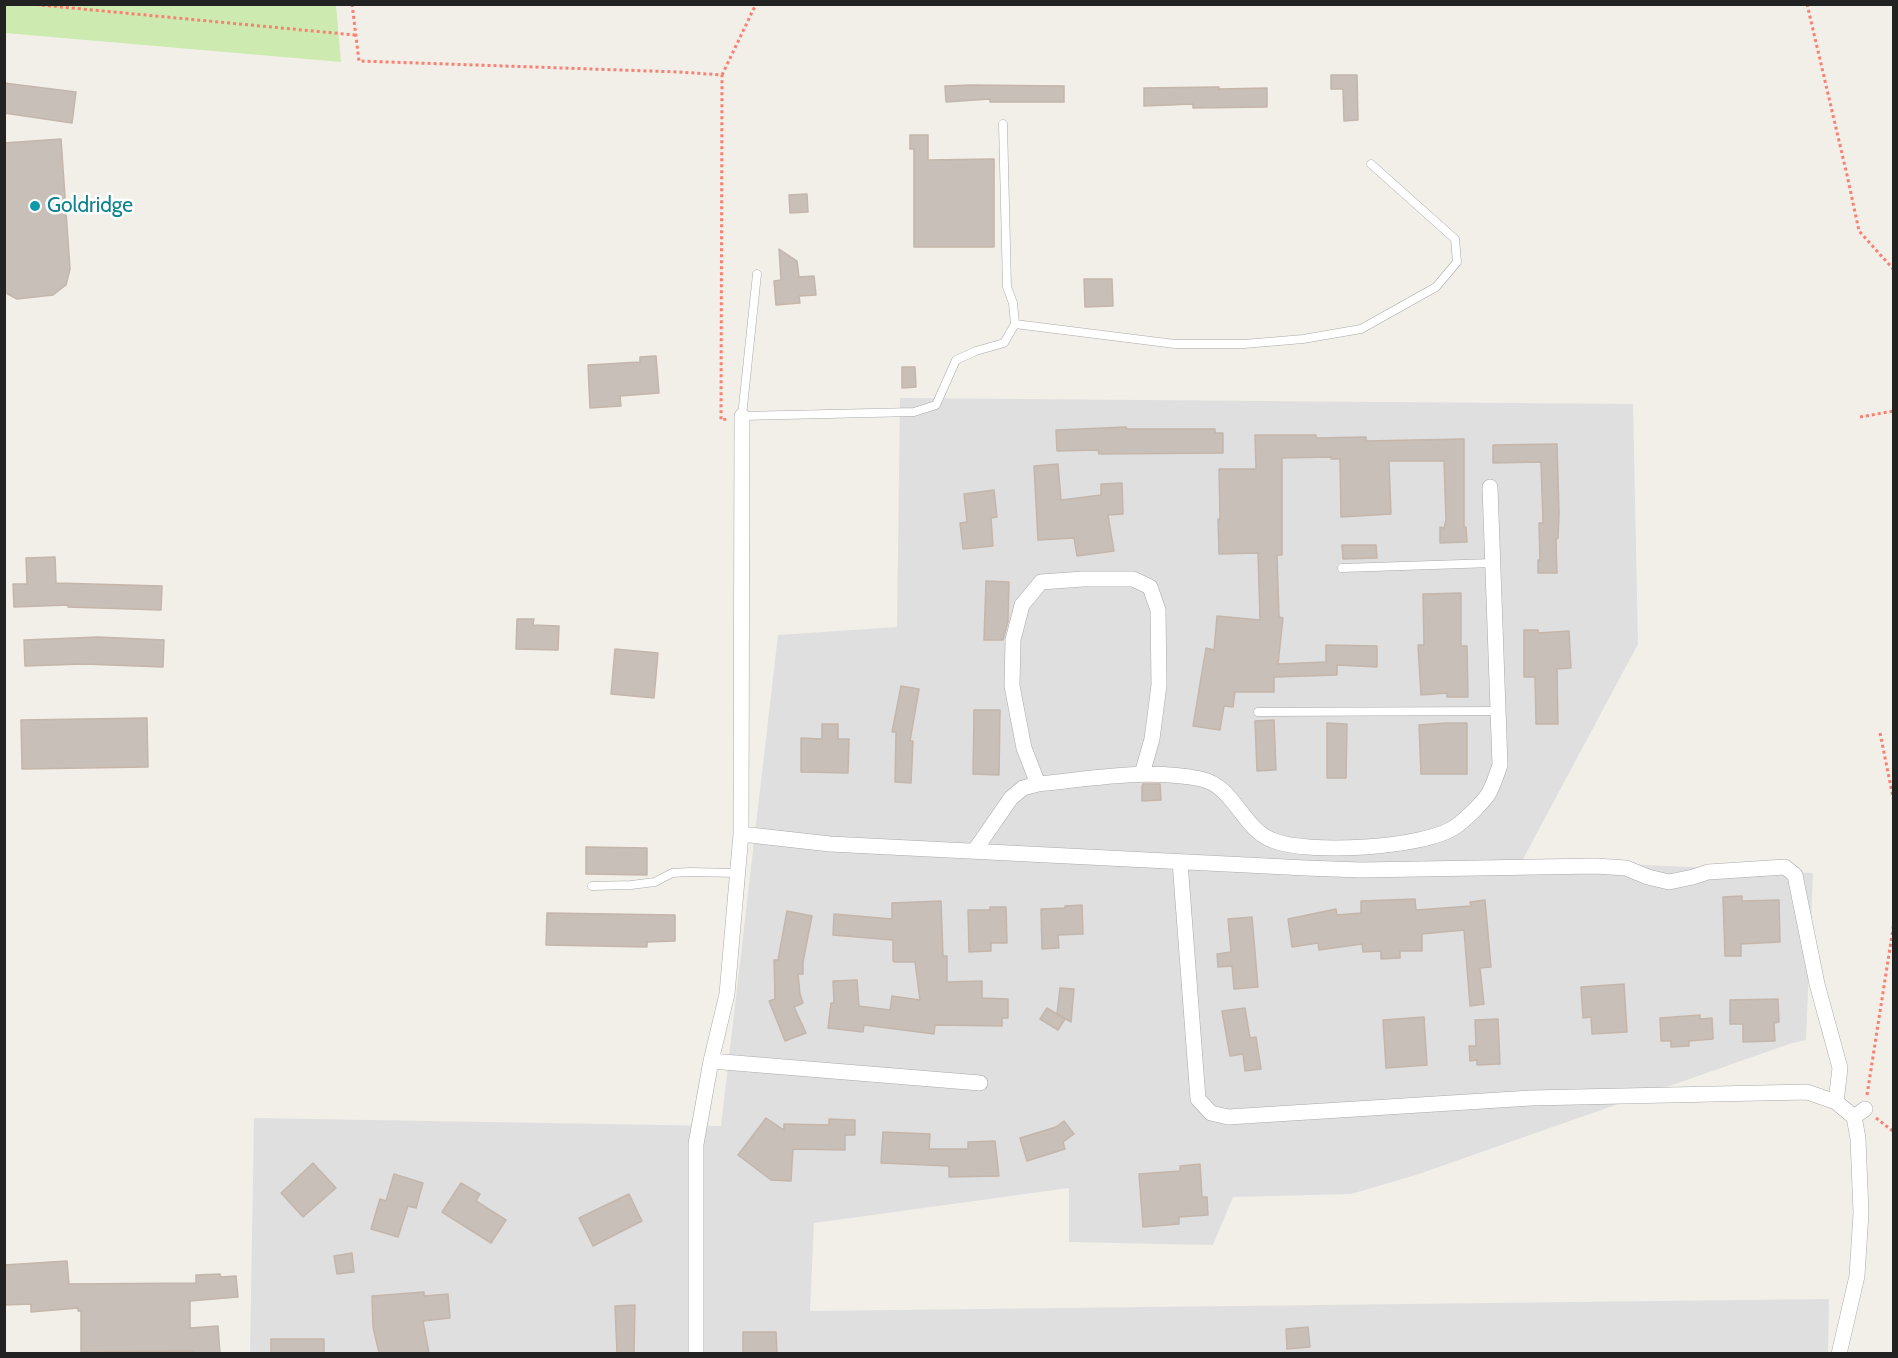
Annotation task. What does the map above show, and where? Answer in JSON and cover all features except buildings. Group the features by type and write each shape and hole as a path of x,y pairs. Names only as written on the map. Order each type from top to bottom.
{"street":[{"path":"696,1353 696,1144 711,1061 727,994 741,834 742,416"},
{"path":"975,850 1011,798 1023,788 1038,784 1142,774 1204,780 1222,789 1252,826 1270,840 1292,846 1368,847 1415,841 1455,828 1490,793 1500,765 1490,488"},
{"path":"1038,784 1024,748 1012,686 1013,640 1022,604 1041,582 1133,579 1150,587 1158,609 1159,685 1152,739 1142,774"},
{"path":"741,834 811,842 1362,870 1596,866 1626,868 1669,882 1708,872 1785,867 1795,875 1817,984 1840,1068 1836,1102"},
{"path":"1180,861 1198,1100 1211,1113 1228,1117 1531,1098 1796,1092 1808,1092 1860,1113 1858,1138 1861,1213 1858,1268 1839,1353"},
{"path":"711,1061 980,1083"}],"lane":[{"path":"757,274 742,416 914,411 936,405 956,360 976,351 1004,343 1015,324 1013,303 1007,287 1002,124"},
{"path":"1015,324 1175,344 1244,344 1302,339 1361,329 1436,286 1458,262 1455,239 1371,164"},
{"path":"1342,568 1493,563"},
{"path":"1258,712 1498,711"},
{"path":"592,886 655,882 672,873 737,873"}],"path":[{"path":"30,4 355,35"},
{"path":"352,4 358,61 722,75"},
{"path":"742,416 721,420 722,75 756,4"},
{"path":"1807,4 1858,231 1893,270"},
{"path":"1860,417 1893,411"},
{"path":"1880,733 1893,802"},
{"path":"1893,922 1860,1113 1893,1132"}],"shaded area":[{"path":"900,398 1633,404 1638,644 1523,859 1813,873 1806,1040 1416,1175 1351,1194 1233,1197 1213,1245 1069,1242 1069,1188 814,1223 810,1311 1829,1299 1828,1353 250,1354 254,1118 721,1126 778,635 897,627"}],"green space":[{"path":"4,5 336,5 341,62 5,33"}],"place":[{"name":"Goldridge","path":"35,206"}]}
